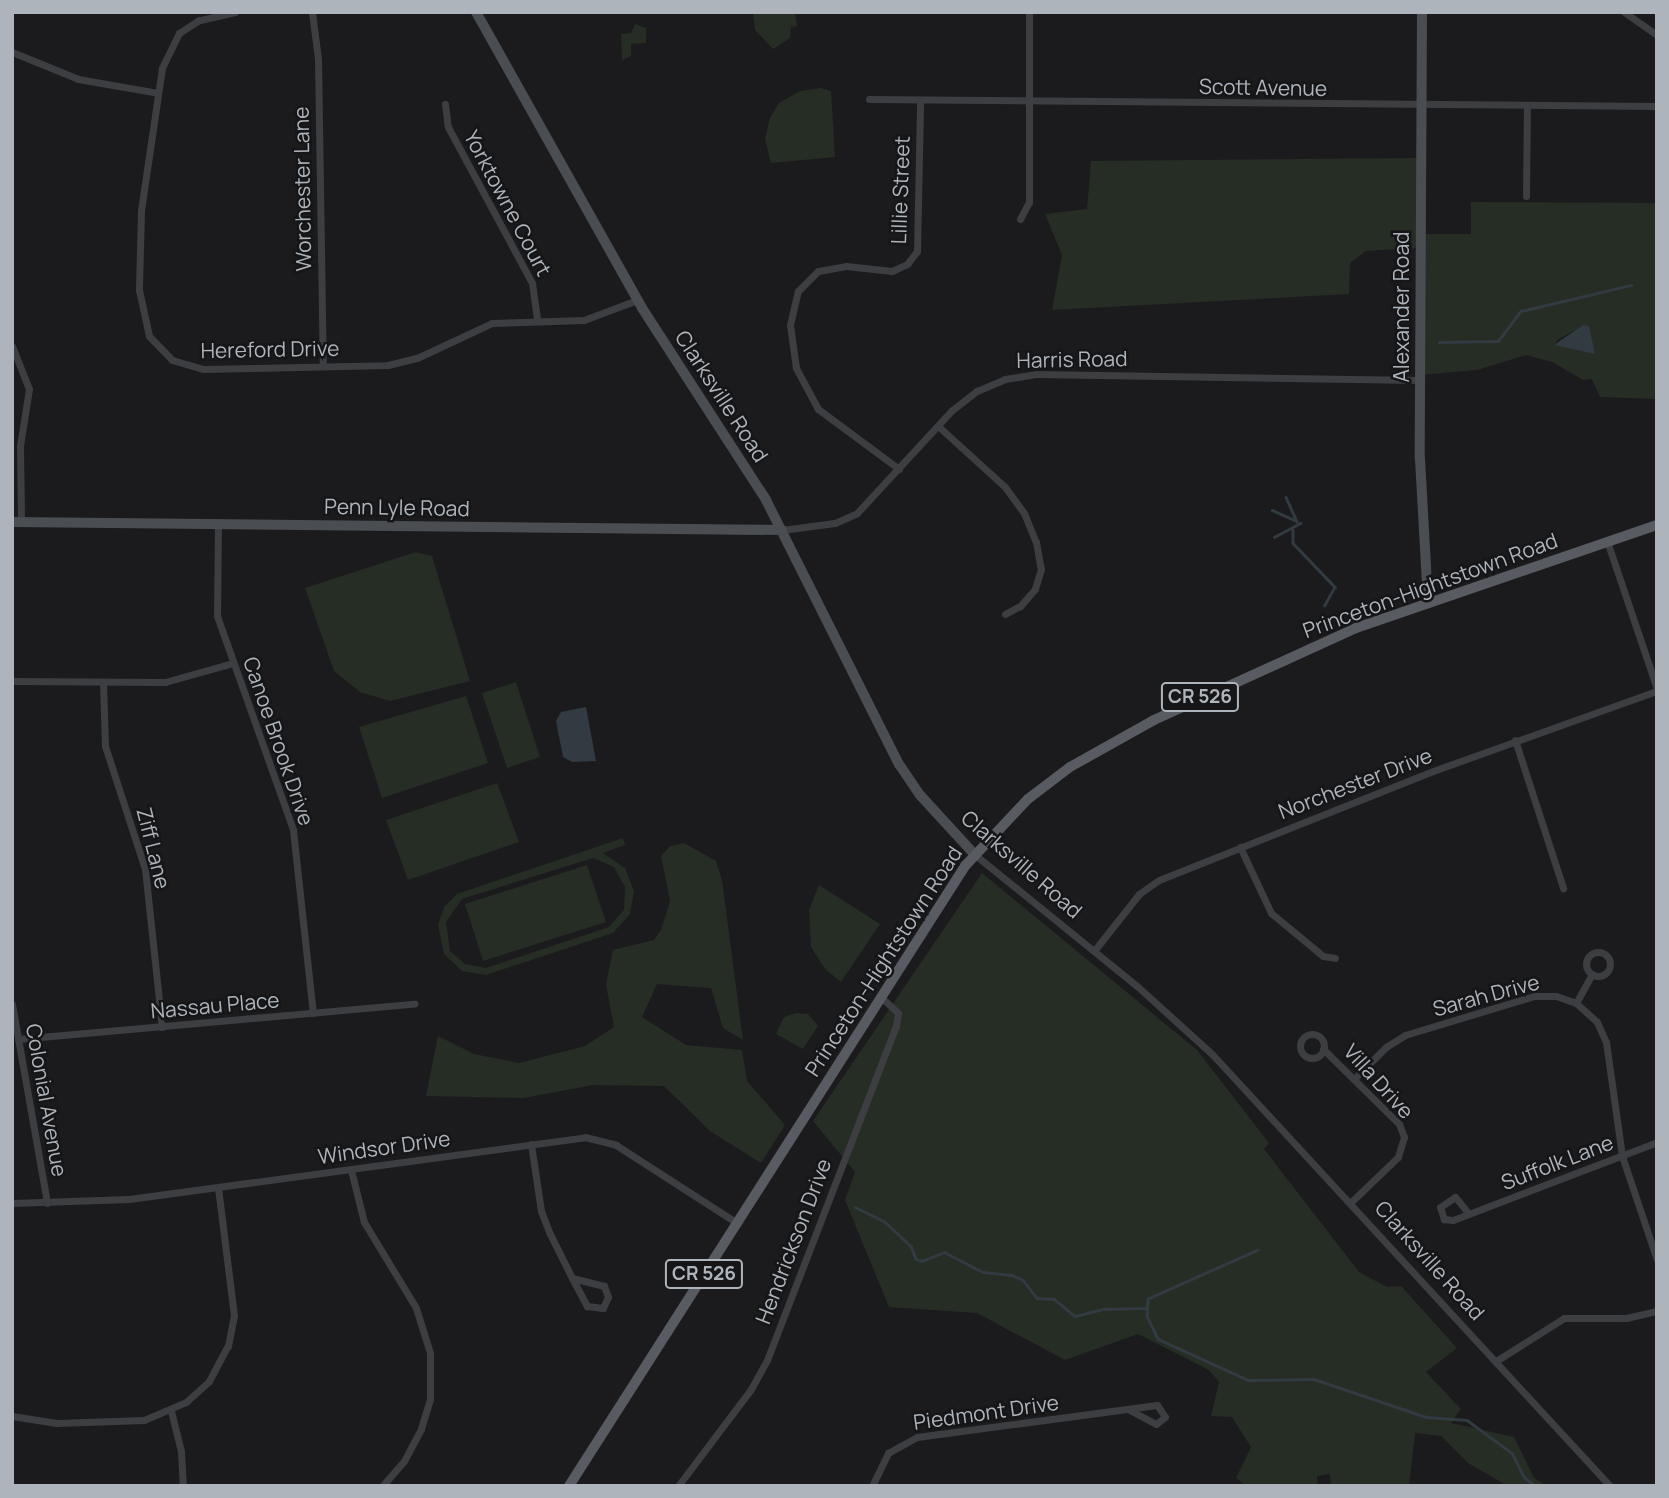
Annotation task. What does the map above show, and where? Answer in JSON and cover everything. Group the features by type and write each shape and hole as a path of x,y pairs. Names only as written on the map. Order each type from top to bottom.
{"main road":[{"name":"Princeton-Hightstown Road","path":"569,1486 974,854 1028,799 1113,742 1205,695 1428,602 1657,525"}],"street":[{"name":"Hereford Drive","path":"235,12 199,20 179,33 164,59 139,235 139,290 149,336 163,353 193,368 402,362 476,328 537,320 597,318 637,300"},
{"name":"Worchester Lane","path":"312,12 318,59 323,366"},
{"name":"Clarksville Road","path":"476,12 637,300 782,530 899,764 920,795 974,854 1186,1028 1350,1202 1610,1486"},
{"path":"1020,219 1029,202 1030,12"},
{"name":"Alexander Road","path":"1422,12 1420,380 1428,602"},
{"path":"1625,12 1657,35"},
{"path":"12,52 78,79 158,93"},
{"name":"Scott Avenue","path":"869,99 1029,103 1657,106"},
{"name":"Lillie Street","path":"899,469 818,409 796,368 790,324 798,291 818,271 846,265 892,271 913,258 920,237 920,102"},
{"name":"Yorktowne Court","path":"445,104 448,127 532,283 537,320"},
{"path":"1526,196 1527,106"},
{"path":"12,346 29,388 20,446 17,522"},
{"name":"Harris Road","path":"782,530 847,519 866,506 938,426 976,391 1029,374 1420,380"},
{"path":"938,426 1004,487 1024,513 1036,542 1041,569 1035,589 1020,606 1005,614"},
{"name":"Penn Lyle Road","path":"17,522 782,530"},
{"name":"Canoe Brook Drive","path":"218,524 215,604 233,663 293,830 313,1013"},
{"path":"1607,541 1657,690"},
{"path":"12,681 177,681 233,663"},
{"name":"Ziff Lane","path":"103,682 104,746 145,869 162,1027"},
{"name":"Norchester Drive","path":"1094,951 1149,886 1240,847 1515,740 1657,690"},
{"path":"1515,740 1563,888"},
{"path":"1240,847 1271,913 1323,956 1335,958"},
{"path":"1592,974 1576,1003 1597,1022 1606,1042 1622,1156 1657,1261"},
{"name":"Sarah Drive","path":"1356,1077 1385,1046 1405,1035 1534,996 1556,996 1576,1003"},
{"name":"Hendrickson Drive","path":"678,1486 751,1389 767,1360 896,1026 898,1013 881,997"},
{"name":"Colonial Avenue","path":"12,1004 47,1203"},
{"name":"Nassau Place","path":"18,1039 414,1004"},
{"name":"Villa Drive","path":"1323,1049 1356,1077 1399,1124 1404,1144 1398,1157 1350,1202"},
{"name":"Windsor Drive","path":"12,1203 47,1203 218,1188 585,1137 606,1140 737,1223"},
{"name":"Suffolk Lane","path":"1469,1214 1455,1197 1444,1200 1440,1207 1444,1219 1454,1220 1657,1142"},
{"path":"531,1144 545,1224 572,1278 587,1306 603,1308 608,1297 604,1286 572,1278"},
{"path":"351,1170 364,1222 416,1308 430,1353 430,1399 422,1429 404,1461 382,1486"},
{"path":"12,1416 56,1423 131,1422 171,1411 209,1381 232,1331 234,1302 218,1188"},
{"path":"1496,1361 1564,1318 1626,1318 1657,1311"},
{"name":"Piedmont Drive","path":"872,1486 888,1453 917,1437 1130,1410"},
{"path":"171,1411 181,1451 183,1486"}],"shaded area":[{"path":"753,12 795,12 797,26 791,27 790,38 773,49 755,30"},
{"path":"635,24 646,28 646,43 631,44 631,56 622,60 621,34 631,33"},
{"path":"821,88 831,91 835,157 771,163 765,139 770,118 779,103 800,91"},
{"path":"1419,158 1419,237 1415,248 1366,251 1350,263 1349,294 1052,310 1062,255 1045,214 1087,209 1091,161"},
{"path":"1471,202 1657,203 1657,399 1600,397 1592,379 1583,380 1552,362 1526,355 1477,370 1420,375 1421,234 1471,234","holes":["1583,326 1595,353 1555,345 1557,340"]},
{"path":"1583,325 1589,326 1595,354 1554,345"},
{"path":"416,552 432,556 470,681 390,701 360,692 334,671 305,588"},
{"path":"516,682 540,757 507,768 482,693"},
{"path":"466,696 488,763 382,798 359,727"},
{"path":"586,707 596,761 572,762 563,757 556,721 561,712"},
{"path":"497,783 519,842 408,880 386,820"},
{"path":"623,838 625,845 603,853 625,868 634,891 630,914 613,933 486,975 462,971 444,954 438,925 444,907 457,894","holes":["593,858 614,867 625,887 624,910 609,927 486,968 465,964 450,951 446,922 462,899"]},
{"path":"684,843 716,861 722,880 743,1040 723,1028 711,988 657,984 642,1017 686,1045 742,1050 747,1081 785,1125 761,1163 710,1131 664,1086 593,1085 524,1098 426,1096 438,1036 474,1054 519,1063 585,1046 614,1027 606,985 613,950 654,940 661,930 670,901 661,856 670,846"},
{"path":"587,865 606,922 483,961 465,904"},
{"path":"982,873 1197,1050 1269,1143 1264,1149 1359,1272 1387,1287 1401,1286 1457,1348 1426,1372 1461,1409 1451,1423 1514,1437 1534,1478 1547,1486 1508,1486 1468,1463 1441,1436 1415,1433 1409,1486 1331,1486 1330,1474 1317,1476 1318,1486 1247,1486 1236,1478 1251,1447 1232,1417 1211,1416 1219,1382 1209,1370 1138,1334 1065,1360 977,1313 889,1307 845,1200 855,1172 813,1121"},
{"path":"819,885 880,924 841,982 825,969 811,947 809,910"},
{"path":"796,1013 808,1014 818,1026 803,1049 776,1034 784,1017"}],"waterway":[{"path":"1439,342 1498,341 1521,311 1631,285"},
{"path":"1286,497 1297,522"},
{"path":"1272,510 1294,520"},
{"path":"1274,537 1300,523"},
{"path":"1293,530 1293,543 1335,587 1325,605"},
{"path":"855,1207 884,1221 911,1246 916,1259 922,1261 944,1252 983,1272 1012,1275 1023,1280 1037,1298 1054,1299 1075,1316 1104,1309 1145,1308"},
{"path":"1258,1250 1148,1299 1147,1316 1158,1339 1248,1380 1314,1379 1426,1417 1467,1420 1512,1453 1524,1477 1535,1486"}]}
